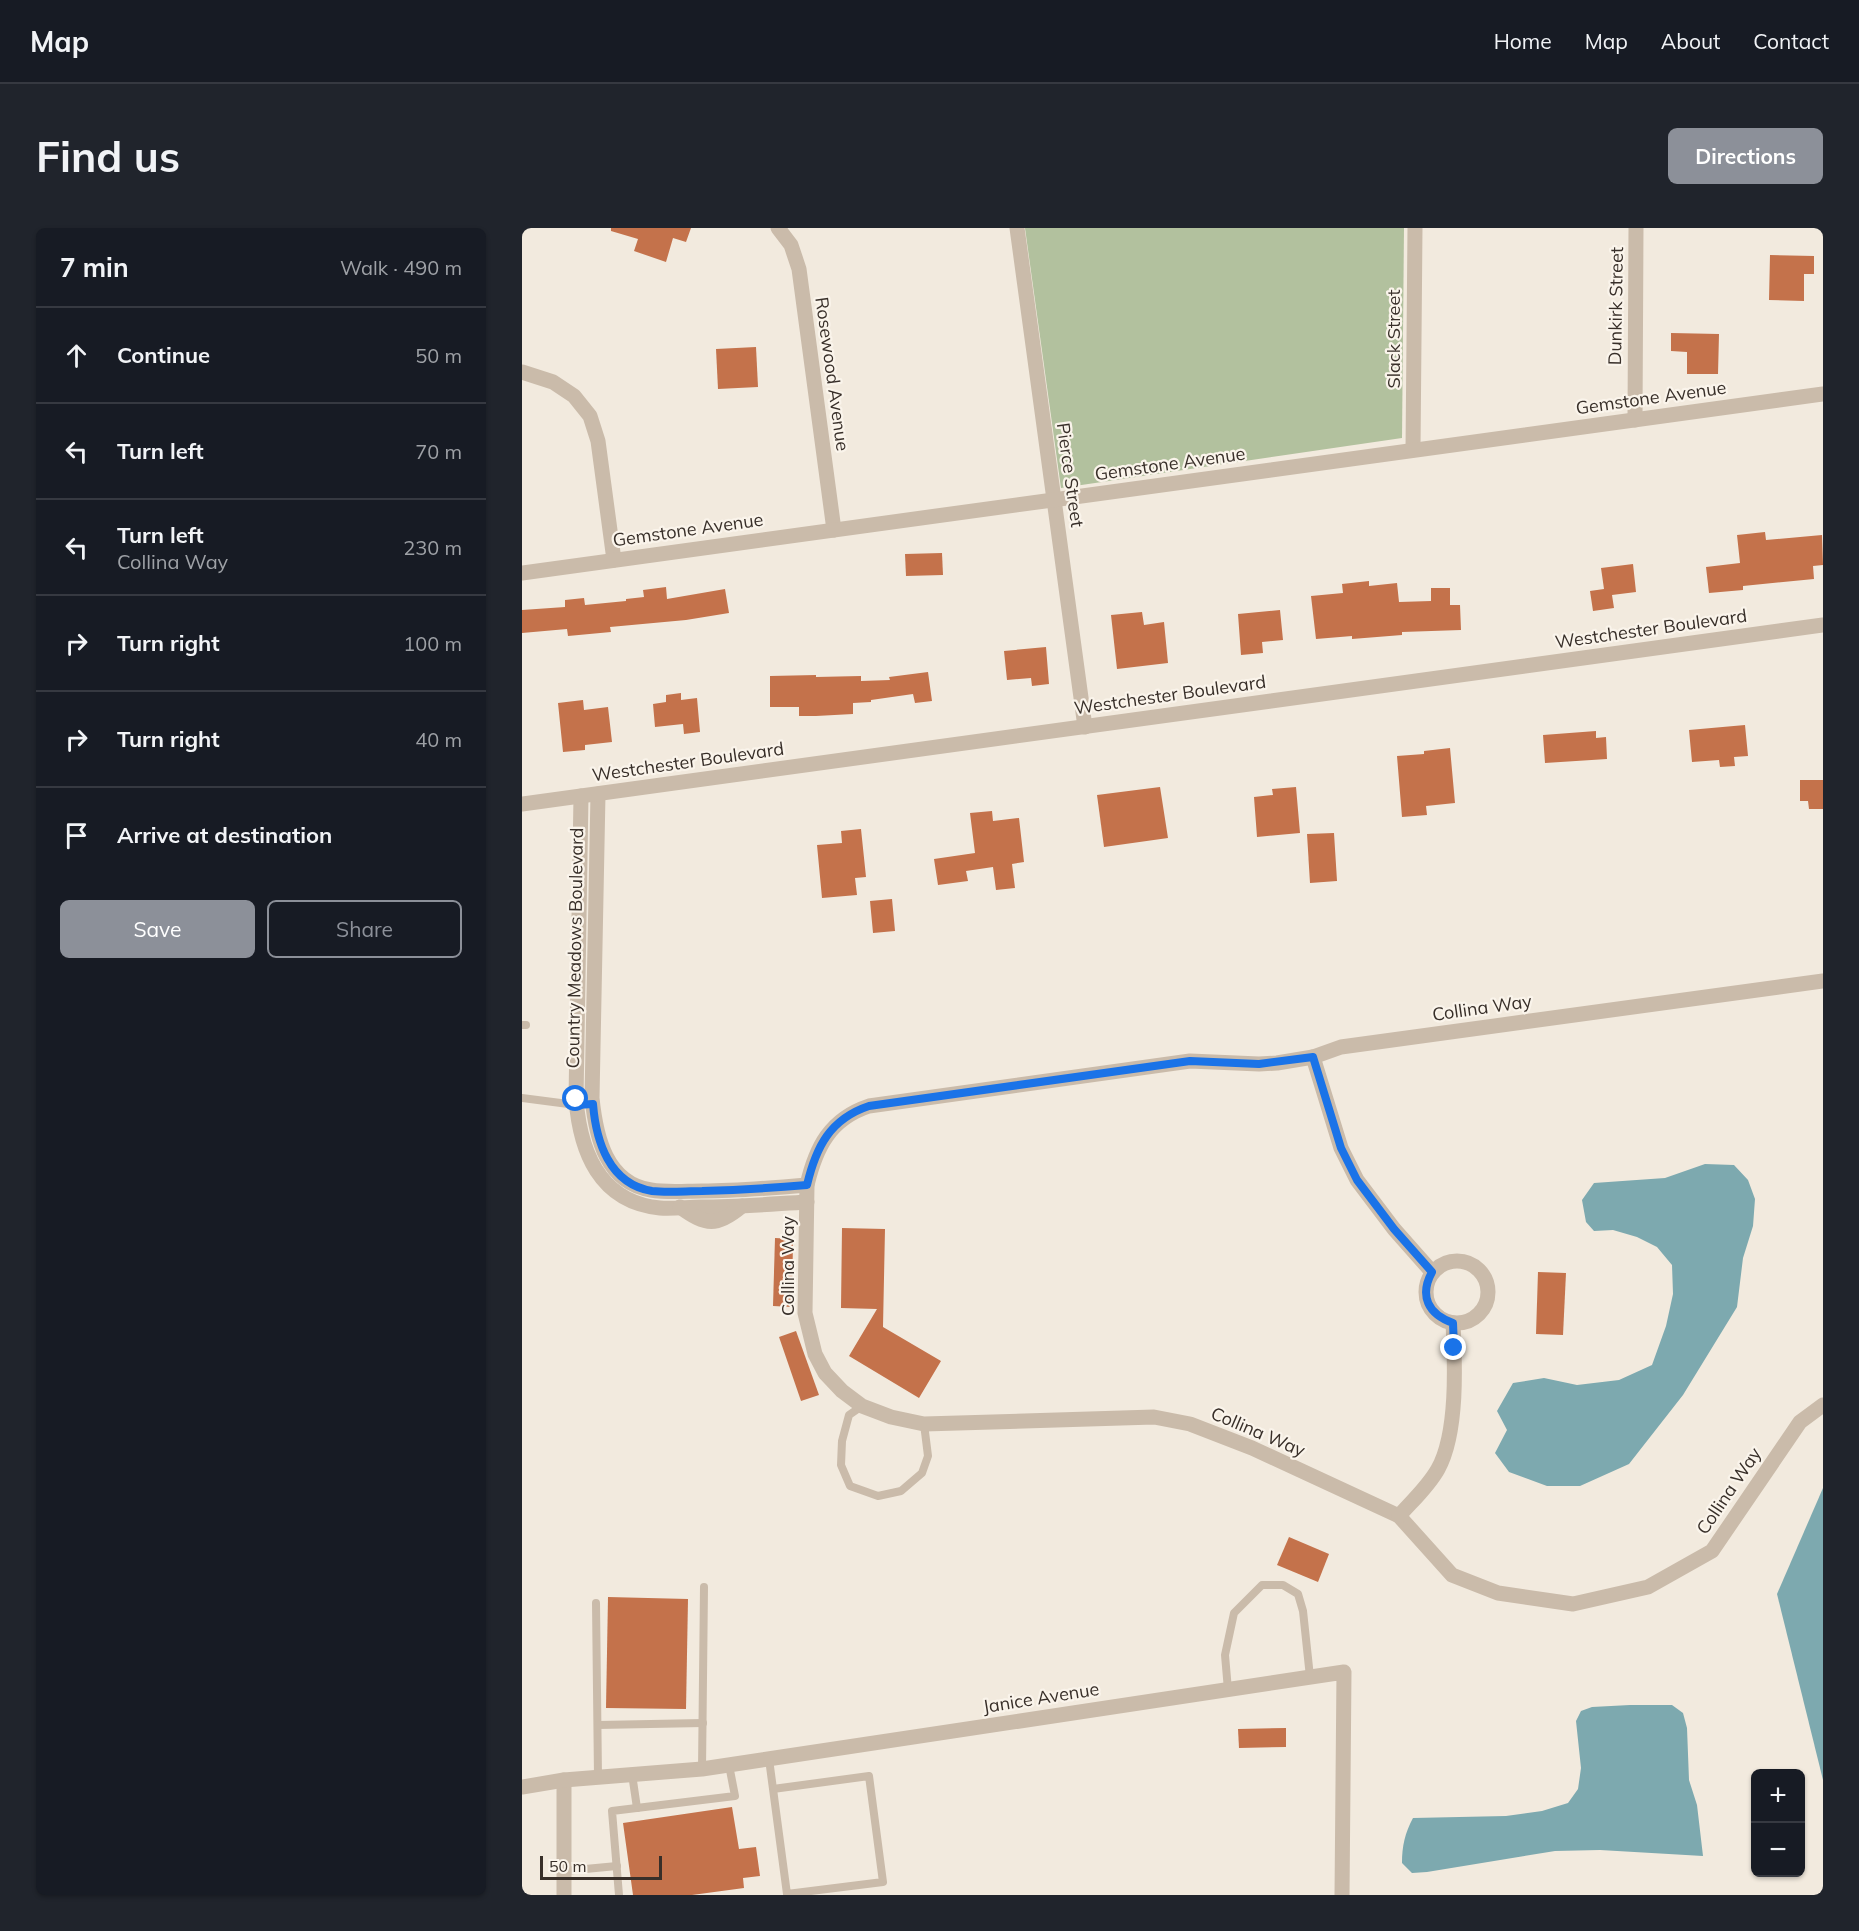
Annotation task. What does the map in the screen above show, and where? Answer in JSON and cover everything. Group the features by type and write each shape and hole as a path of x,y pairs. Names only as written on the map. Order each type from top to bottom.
{"street":[{"name":"Rosewood Avenue","path":"778,228 790,245 798,269 834,530"},
{"name":"Pierce Street","path":"1017,228 1085,727"},
{"name":"Slack Street","path":"1413,450 1415,228"},
{"name":"Dunkirk Street","path":"1635,420 1636,228"},
{"path":"522,372 552,382 574,396 590,416 598,441 614,560"},
{"name":"Gemstone Avenue","path":"522,573 1823,394"},
{"name":"Westchester Boulevard","path":"522,804 1823,626"},
{"name":"Country Meadows Boulevard","path":"598,794 593,1104 595,1127 609,1163 626,1180 652,1191 755,1189 807,1185"},
{"name":"Country Meadows Boulevard","path":"581,796 576,1105 587,1155 605,1182 618,1193 634,1201 660,1208 680,1208 697,1220 720,1221 749,1205 807,1202"},
{"name":"Collina Way","path":"1823,981 1341,1047 1313,1057 1259,1064 1190,1061 869,1106 846,1116 833,1128 818,1148 807,1185 805,1313 815,1354 825,1373 862,1406 891,1417 924,1424 1154,1417 1172,1419 1252,1448 1399,1516 1452,1575 1498,1593 1573,1604 1648,1587 1712,1551 1800,1422 1823,1406"},
{"path":"1313,1057 1341,1148 1357,1180 1394,1229 1432,1272"},
{"path":"576,1105 593,1104"},
{"path":"605,1182 616,1170"},
{"path":"749,1205 755,1189"},
{"path":"1464,1261 1473,1264 1485,1277 1489,1294 1482,1311 1468,1321 1453,1323 1434,1313 1429,1306 1426,1289 1432,1272 1447,1262 1464,1261"},
{"path":"1399,1516 1425,1487 1446,1451 1450,1432 1453,1388 1453,1323"},
{"name":"Janice Avenue","path":"522,1786 564,1780 702,1769 1344,1672 1342,1895"},
{"path":"564,1780 564,1895"}],"lane":[{"path":"522,1098 576,1105"},
{"path":"862,1406 849,1415 842,1441 841,1464 850,1486 878,1496 901,1491 922,1473 928,1456 924,1424"},
{"path":"1228,1690 1225,1655 1234,1614 1262,1585 1282,1585 1298,1594 1303,1611 1310,1677"},
{"path":"702,1769 704,1587"},
{"path":"596,1603 598,1777"},
{"path":"598,1725 703,1723"},
{"path":"769,1759 773,1789 787,1894 883,1882 869,1776 773,1789"},
{"path":"619,1895 612,1811 735,1796 729,1765"},
{"path":"633,1774 637,1808"},
{"path":"564,1871 617,1866"}],"green space":[{"path":"1025,228 1404,228 1402,438 1061,488"}],"water":[{"path":"1705,1164 1734,1165 1748,1180 1755,1199 1753,1226 1743,1258 1737,1307 1683,1395 1629,1464 1580,1486 1547,1486 1509,1472 1495,1453 1507,1430 1497,1411 1513,1383 1544,1378 1577,1385 1619,1380 1652,1365 1666,1326 1673,1294 1672,1265 1657,1247 1637,1237 1613,1230 1594,1231 1586,1222 1582,1200 1594,1183 1665,1178"},
{"path":"1823,1488 1823,1780 1777,1594"},
{"path":"1672,1705 1683,1713 1687,1728 1689,1780 1697,1805 1703,1856 1600,1850 1555,1851 1412,1873 1402,1863 1404,1840 1413,1818 1506,1816 1542,1811 1568,1803 1578,1789 1581,1768 1576,1721 1581,1711 1592,1707"}],"building":[{"path":"611,228 691,228 686,242 673,238 666,262 634,251 638,239 611,231"},
{"path":"1770,255 1814,256 1814,274 1804,274 1804,301 1769,300"},
{"path":"1671,333 1719,334 1718,374 1687,374 1687,352 1671,351"},
{"path":"756,347 758,387 718,389 716,349"},
{"path":"1765,532 1766,540 1822,535 1823,565 1813,566 1814,579 1743,586 1743,590 1709,593 1706,567 1740,563 1737,535"},
{"path":"942,553 943,575 906,576 905,554"},
{"path":"1633,564 1636,592 1612,595 1614,608 1593,611 1590,591 1604,589 1601,568"},
{"path":"1369,581 1369,586 1397,583 1399,602 1431,601 1431,588 1450,588 1450,605 1460,605 1461,630 1402,632 1402,635 1352,639 1352,636 1316,639 1311,596 1343,593 1342,584"},
{"path":"666,587 667,599 725,589 729,613 686,620 610,627 611,632 568,636 567,629 522,633 522,610 565,607 565,600 584,598 585,605 626,601 626,599 644,597 643,590"},
{"path":"1280,610 1283,640 1262,642 1263,653 1241,655 1238,614"},
{"path":"1142,612 1144,625 1164,622 1168,663 1117,669 1111,615"},
{"path":"1046,647 1049,684 1032,686 1031,678 1007,680 1004,651"},
{"path":"928,672 932,701 915,703 913,694 853,703 853,714 816,716 799,716 799,707 770,707 770,676 861,676 861,681 890,680 889,677"},
{"path":"681,693 681,700 697,698 700,732 684,734 683,724 655,727 653,704 666,702 666,695"},
{"path":"583,700 584,710 608,707 612,742 585,745 585,750 563,752 558,703"},
{"path":"1745,725 1748,756 1734,757 1735,766 1720,767 1719,760 1692,762 1689,730"},
{"path":"1596,731 1596,738 1606,737 1607,759 1545,763 1543,735"},
{"path":"1450,748 1455,803 1426,806 1427,815 1402,817 1397,756 1424,754 1424,751"},
{"path":"1800,780 1823,780 1823,809 1809,809 1808,801 1800,801"},
{"path":"1160,787 1168,838 1104,847 1097,795"},
{"path":"1296,787 1300,833 1257,837 1254,797 1273,795 1272,789"},
{"path":"992,811 993,821 1019,818 1024,862 1012,864 1015,888 996,890 993,867 966,871 968,881 938,885 934,859 975,853 970,813"},
{"path":"861,829 866,877 855,878 857,895 822,898 817,845 842,843 841,831"},
{"path":"1334,833 1337,881 1310,883 1307,834"},
{"path":"892,899 895,931 873,933 870,901"},
{"path":"842,1228 885,1229 883,1327 941,1361 919,1398 849,1356 877,1309 841,1308"},
{"path":"775,1238 793,1239 792,1307 773,1306"},
{"path":"1538,1272 1566,1273 1563,1335 1536,1334"},
{"path":"796,1331 819,1395 801,1401 779,1337"},
{"path":"1289,1537 1329,1554 1318,1582 1277,1565"},
{"path":"608,1597 688,1599 686,1709 606,1708"},
{"path":"1286,1728 1286,1747 1239,1748 1238,1729"},
{"path":"732,1807 739,1849 756,1847 760,1876 743,1878 744,1888 692,1895 633,1895 623,1823"}],"route":[{"path":"576,1099 576,1105 593,1104 597,1134 609,1163 626,1180 639,1187 652,1191 769,1188 807,1185 818,1148 833,1128 846,1116 869,1106 1190,1061 1259,1064 1313,1057 1341,1148 1357,1180 1394,1229 1432,1272 1428,1280 1426,1298 1434,1313 1453,1323 1454,1348"}]}
